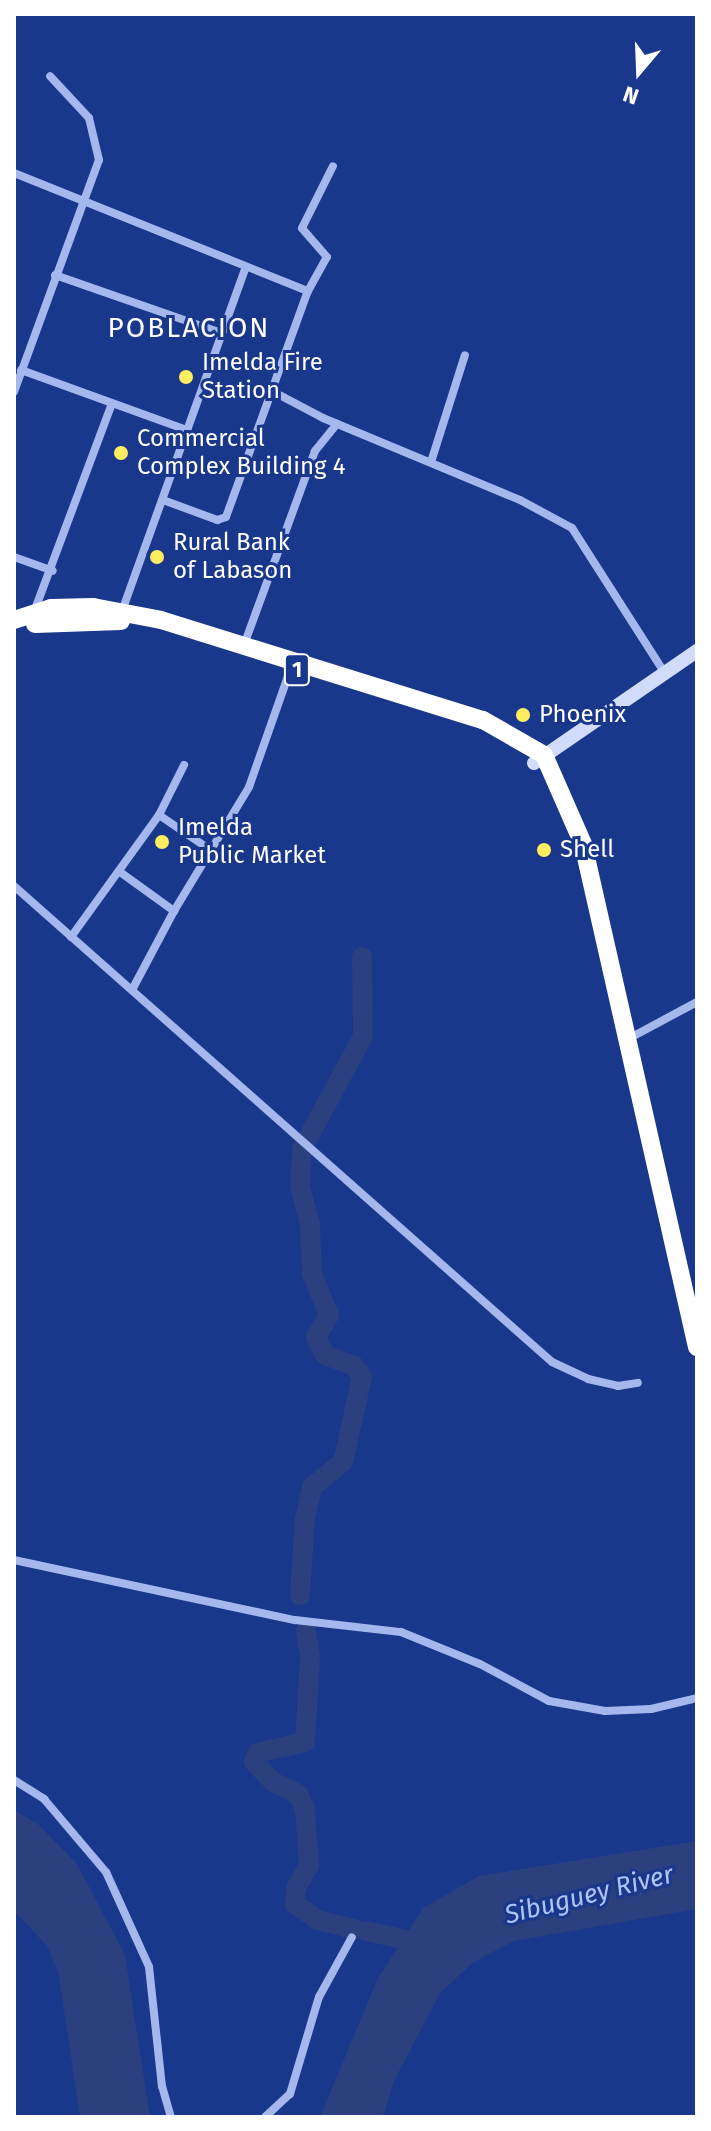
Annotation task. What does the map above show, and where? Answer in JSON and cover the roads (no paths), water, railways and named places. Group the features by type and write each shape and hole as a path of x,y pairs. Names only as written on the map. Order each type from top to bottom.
{"highway":[{"name":"1","path":"14,620 34,612 93,607 485,730 539,759"},
{"name":"1","path":"14,629 50,621 121,617 244,646 483,720 539,759"},
{"path":"539,759 559,786 583,844 697,1347"}],"main road":[{"path":"539,759 697,651"}],"street":[{"path":"14,392 99,160 97,136 89,118 50,76"},
{"path":"163,500 217,520 226,517 308,291 327,257 302,228 333,166"},
{"path":"14,173 84,205 308,291"},
{"path":"121,617 245,269"},
{"path":"55,275 222,333"},
{"path":"431,462 465,355"},
{"path":"21,370 187,430"},
{"path":"270,390 323,418 431,462 572,528 664,672"},
{"path":"34,612 53,571 112,403"},
{"path":"244,646 315,451 337,424"},
{"path":"14,557 53,571"},
{"path":"132,990 174,911 249,787 291,668"},
{"path":"71,937 159,815 184,765"},
{"path":"159,815 212,851"},
{"path":"120,872 174,911"},
{"path":"14,886 300,1135 552,1362 588,1379 618,1386 638,1383"},
{"path":"628,1039 697,1002"},
{"path":"14,1560 295,1620 401,1632 480,1664 549,1701 605,1711 651,1709 697,1698"},
{"path":"14,1780 44,1799 106,1872 149,1967 162,2086 171,2117"},
{"path":"265,2117 290,2094 319,1997 352,1937"}],"water":[{"path":"14,1810 38,1824 77,1864 125,1955 150,2117 80,2117 58,1971 47,1946 14,1911"},
{"name":"Sibuguey River","path":"697,1841 697,1909 514,1941 474,1962 440,1993 394,2081 383,2117 320,2117 377,1980 423,1908 479,1876"}],"waterway":[{"path":"300,1595 305,1518 312,1487 343,1462 362,1377 354,1366 325,1355 316,1337 329,1315 312,1274 310,1224 300,1187 302,1149 363,1036 362,957"},
{"path":"306,1631 310,1656 305,1742 257,1753 254,1762 273,1782 298,1794 305,1809 309,1865 296,1888 295,1904 318,1920 355,1929"},
{"path":"366,1931 429,1945"}],"place":[{"name":"Imelda Fire Station","path":"186,377"},
{"name":"Commercial Complex Building 4","path":"121,453"},
{"name":"Rural Bank of Labason","path":"157,557"},
{"name":"Phoenix","path":"523,715"},
{"name":"Imelda Public Market","path":"162,842"},
{"name":"Shell","path":"544,850"}],"district":[{"name":"POBLACION","path":"189,328"}]}
